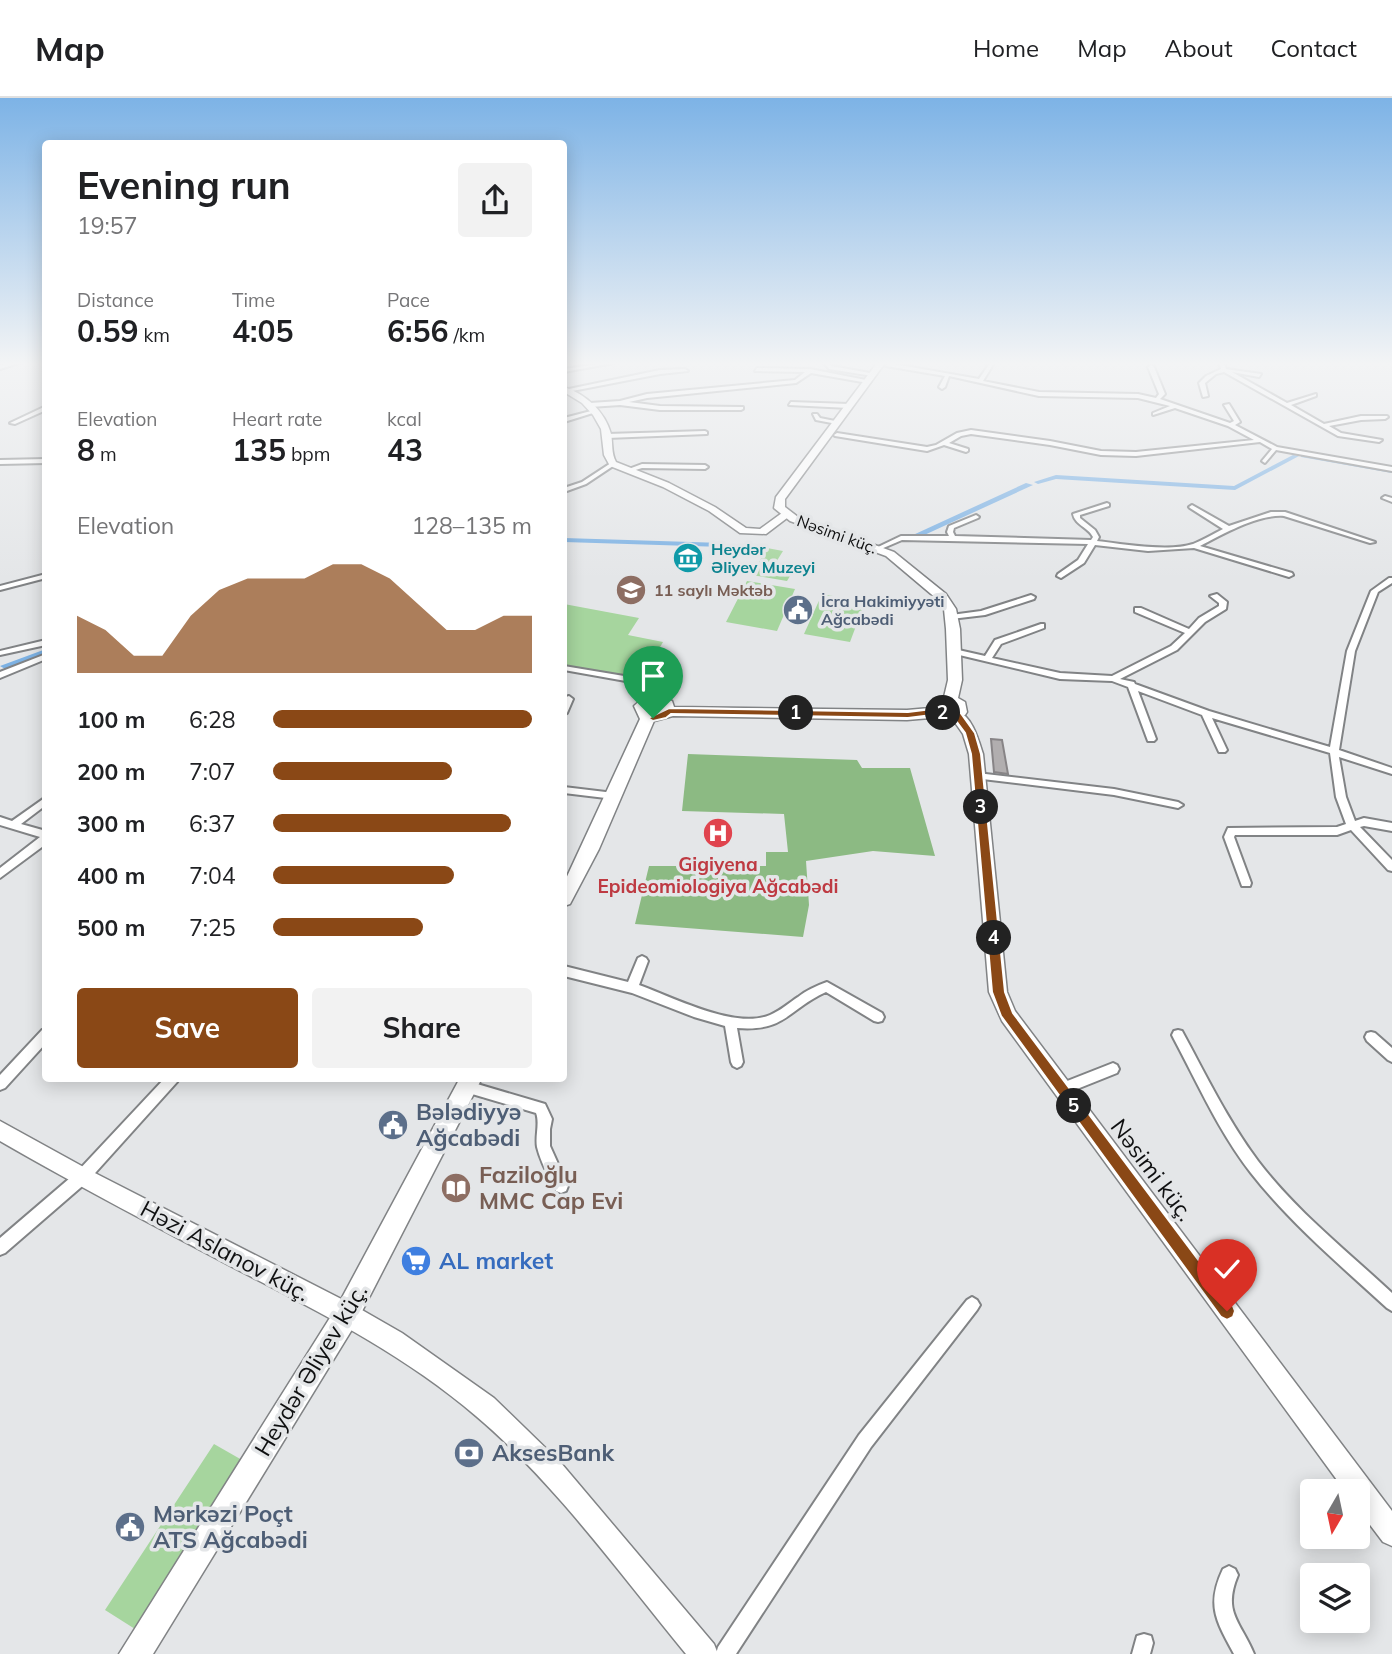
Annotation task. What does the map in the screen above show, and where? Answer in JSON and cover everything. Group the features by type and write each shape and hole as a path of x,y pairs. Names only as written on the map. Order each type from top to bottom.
{"main road":[{"path":"786,515 779,508 780,499 827,436"},
{"path":"786,515 787,504 837,436"},
{"name":"Nəsimi küç.","path":"786,515 879,548 927,582 946,603 951,617 955,680 949,709"},
{"path":"669,711 667,704 653,700 641,706 641,712 648,717 658,718 669,711 908,715 949,709"},
{"path":"567,893 590,849 648,717"},
{"name":"Heydər Əliyev küç.","path":"135,1654 347,1314 469,1082"}],"street":[{"path":"620,436 607,436 608,458 613,464 690,497 744,531 762,532 786,515"},
{"path":"837,436 927,449 957,436"},
{"path":"997,436 1101,453 1136,454 1258,441"},
{"path":"1249,436 1275,447 1296,452 1299,457 1392,471"},
{"path":"1345,436 1379,440"},
{"path":"944,443 966,450"},
{"path":"1265,461 1275,447"},
{"path":"0,463 42,461"},
{"path":"567,489 584,483 613,464"},
{"path":"629,470 651,466 705,467"},
{"path":"1061,576 1081,561 1094,542 1093,531 1075,517 1107,505"},
{"path":"1192,507 1228,528"},
{"path":"1194,546 1228,528 1273,513 1285,514 1372,542"},
{"path":"953,538 951,527 976,517"},
{"path":"879,548 901,538 1094,542 1148,549 1194,546 1289,575"},
{"path":"0,588 42,577"},
{"path":"1392,580 1375,591 1351,651 1334,751 1341,797 1351,824 1392,867"},
{"path":"1113,679 1174,648 1189,632 1223,607 1223,602 1214,596"},
{"path":"951,617 982,613 1031,597"},
{"path":"1138,610 1189,632"},
{"path":"987,659 998,642 1041,626"},
{"path":"0,653 42,643"},
{"path":"954,651 1060,676 1113,679 1206,713 1392,771"},
{"path":"0,674 42,658"},
{"path":"567,668 639,681 648,686 653,700"},
{"path":"1131,684 1151,739"},
{"path":"567,704 569,699"},
{"name":"Nəsimi küç.","path":"949,709 970,733 978,776 998,992 1008,1016 1392,1534"},
{"path":"1206,713 1222,750"},
{"path":"978,776 1114,792 1178,805"},
{"path":"567,790 614,796"},
{"path":"13,825 42,803"},
{"path":"0,821 42,835"},
{"path":"1246,883 1229,837 1231,831 1337,831 1346,829 1351,824 1364,822 1392,827"},
{"path":"0,874 42,839"},
{"path":"632,988 642,961"},
{"path":"567,972 632,988 747,1025 771,1021 812,991 827,987 878,1017"},
{"path":"730,1021 737,1062"},
{"path":"1178,1035 1233,1135 1256,1168 1288,1204 1392,1303"},
{"path":"1371,1037 1392,1056"},
{"path":"0,1084 42,1038"},
{"path":"1062,1089 1113,1069"},
{"path":"0,1248 82,1177 169,1082"},
{"path":"469,1082 540,1108 545,1119 540,1135 542,1144 561,1186"},
{"name":"Həzi Aslanov küç.","path":"0,1130 82,1177 347,1314 410,1352 485,1407 512,1430 552,1472 704,1654"},
{"path":"724,1654 865,1441 972,1305"},
{"path":"1229,1575 1221,1588 1222,1601 1227,1623 1245,1654"}],"green space":[{"path":"767,548 783,551 773,567 793,571 787,581 752,575"},
{"path":"747,581 795,589 777,631 726,622"},
{"path":"822,594 865,602 850,642 804,634"},
{"path":"567,605 639,618 628,635 663,642 642,679 567,666"},
{"path":"688,754 857,760 862,768 910,768 935,856 873,851 806,861 809,905 803,937 635,924 649,866 766,866 766,852 788,852 784,814 682,811"},
{"path":"214,1444 242,1460 135,1629 105,1610"}],"building":[{"path":"991,739 1002,740 1008,774 994,772"}],"waterway":[{"path":"1038,482 1056,477 1235,488 1295,456"},
{"path":"1303,456 1392,471"},
{"path":"917,535 1029,485"},
{"path":"567,540 624,542"},
{"path":"625,543 723,545"},
{"path":"5,666 42,653"}],"place":[{"name":"Heydər Əliyev Muzeyi","path":"688,558"},
{"name":"11 saylı Məktəb","path":"631,590"},
{"name":"İcra Hakimiyyəti Ağcabədi","path":"798,610"},
{"name":"Gigiyena Epideomiologiya Ağcabədi","path":"718,833"},
{"name":"Bələdiyyə Ağcabədi","path":"393,1125"},
{"name":"Faziloğlu MMC Cap Evi","path":"456,1188"},
{"name":"AL market","path":"416,1261"},
{"name":"AksesBank","path":"469,1453"},
{"name":"Mərkəzi Poçt ATS Ağcabədi","path":"130,1527"}],"route":[{"path":"653,718 663,716 669,711 908,715 940,711 956,714 964,722 976,754 998,992 1008,1016 1227,1311"}]}
